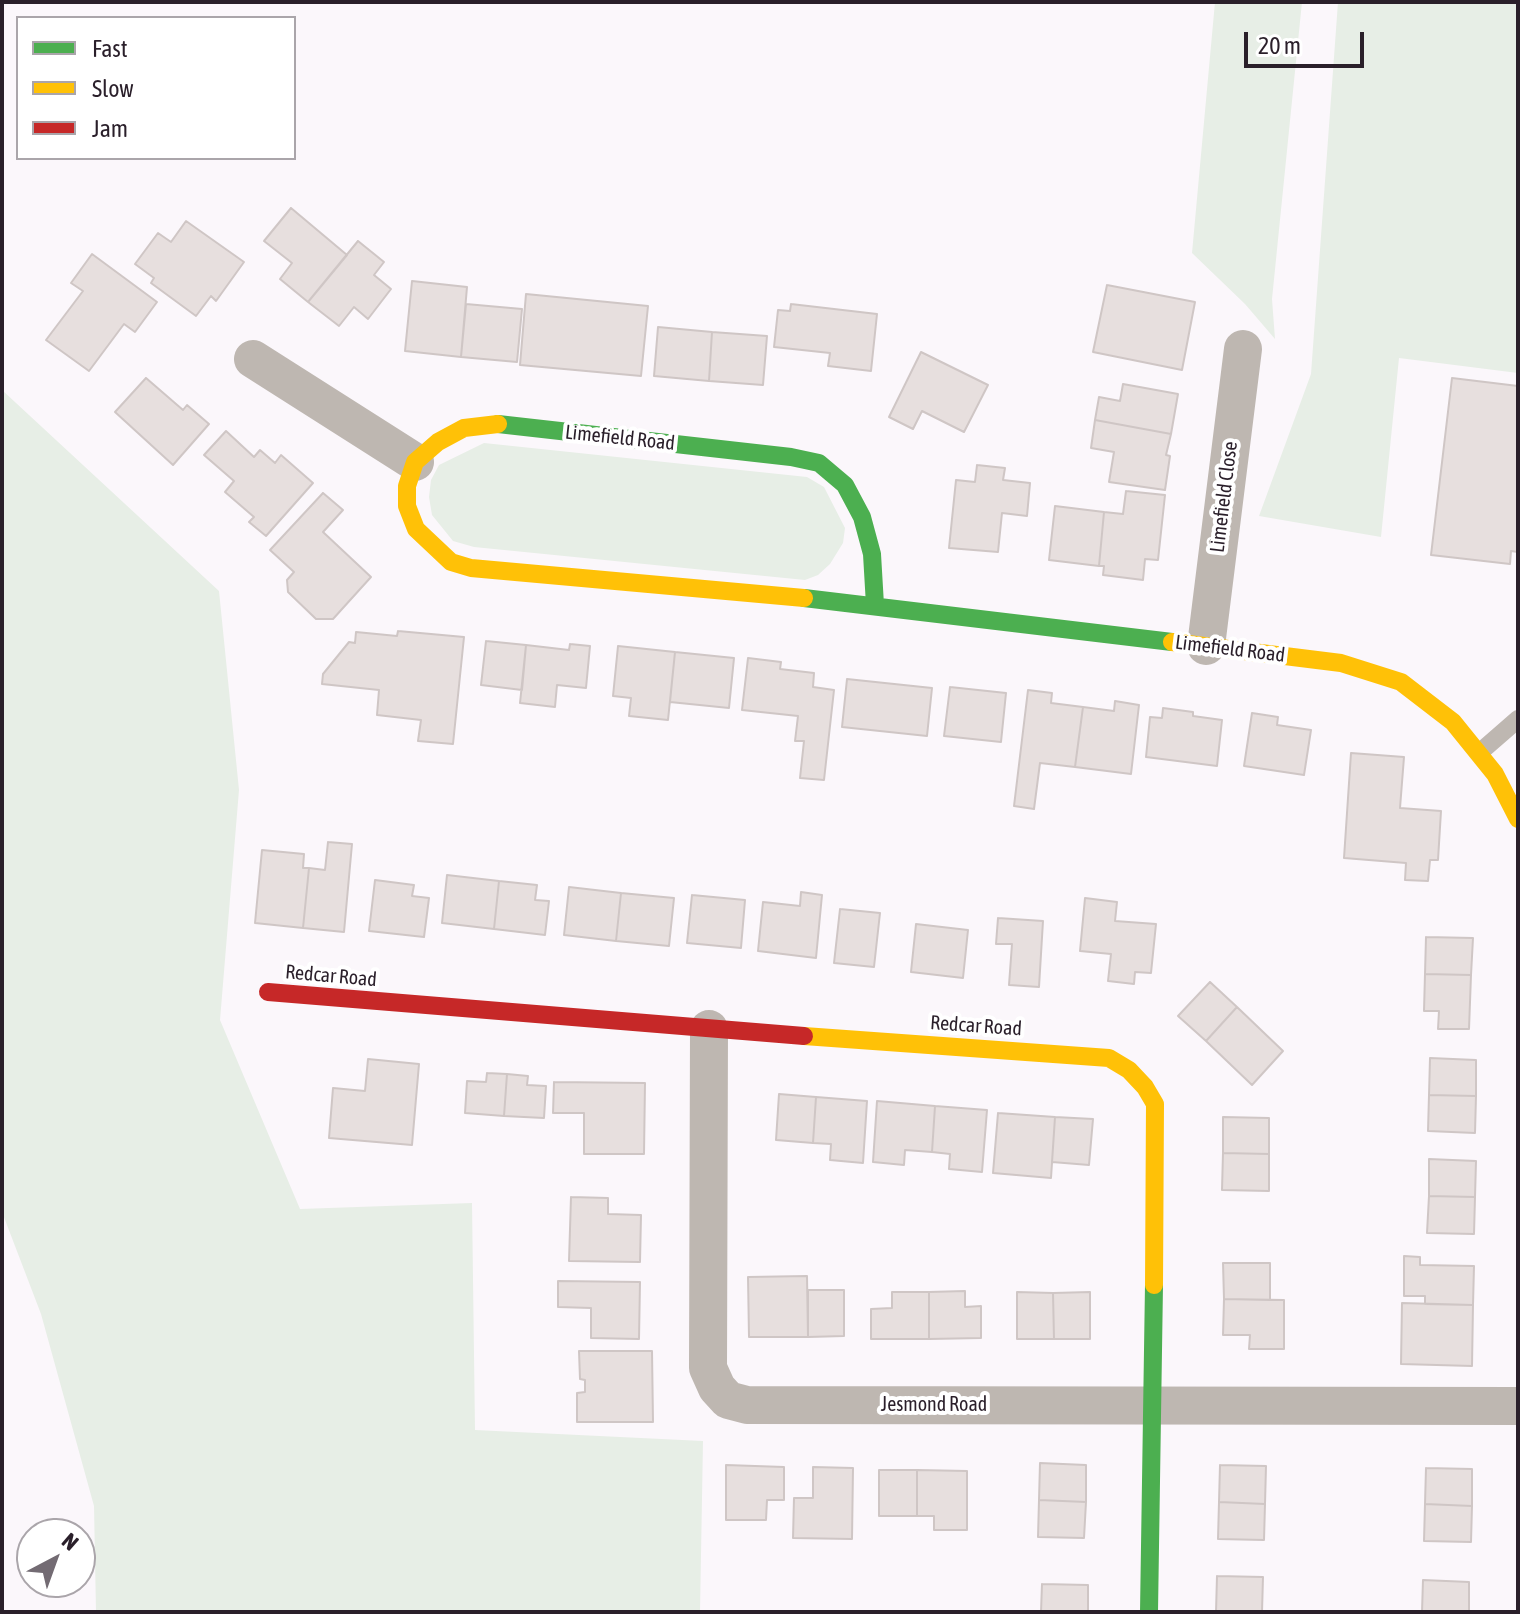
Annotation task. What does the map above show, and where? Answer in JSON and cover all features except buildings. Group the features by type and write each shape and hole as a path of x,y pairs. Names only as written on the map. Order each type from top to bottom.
{"street":[{"name":"Limefield Close","path":"1206,646 1243,349"},
{"path":"255,357 415,462"},
{"name":"Limefield Road","path":"875,605 872,554 862,517 845,485 819,463 791,457 495,424 464,428 438,442 415,462 407,486 407,506 416,529 451,562 471,568 875,605 1341,663 1401,682 1453,722 1495,774 1518,819"},
{"name":"Redcar Road","path":"268,992 1109,1058 1129,1070 1155,1104 1154,1406 1149,1612"},
{"name":"Jesmond Road","path":"709,1029 708,1368 717,1388 728,1400 747,1405 1518,1406"}],"lane":[{"path":"1479,753 1518,719"}],"shaded area":[{"path":"1215,2 1302,2 1272,299 1275,339 1245,304 1192,253"},
{"path":"1338,2 1518,2 1518,373 1399,358 1381,537 1259,516 1311,374"},
{"path":"2,390 219,591 239,790 220,1020 300,1209 472,1203 475,1430 703,1441 700,1612 96,1612 94,1506 41,1314 2,1212"},
{"path":"484,443 807,477 824,487 845,528 843,543 830,564 818,575 805,580 474,547 453,541 432,515 429,497 431,480 439,465"}],"traffic: fast":[{"path":"498,424 791,457 819,463 845,485 862,517 872,554 875,605"},
{"path":"804,598 1172,642"},
{"path":"1149,1612 1154,1285"}],"traffic: slow":[{"path":"498,424 464,428 438,442 415,462 407,486 407,506 416,529 451,562 471,568 804,598"},
{"path":"1172,642 1341,663 1401,682 1453,722 1495,774 1518,819"},
{"path":"804,1036 1109,1058 1129,1070 1155,1104 1154,1285"}],"traffic: jam":[{"path":"268,992 804,1036"}]}
